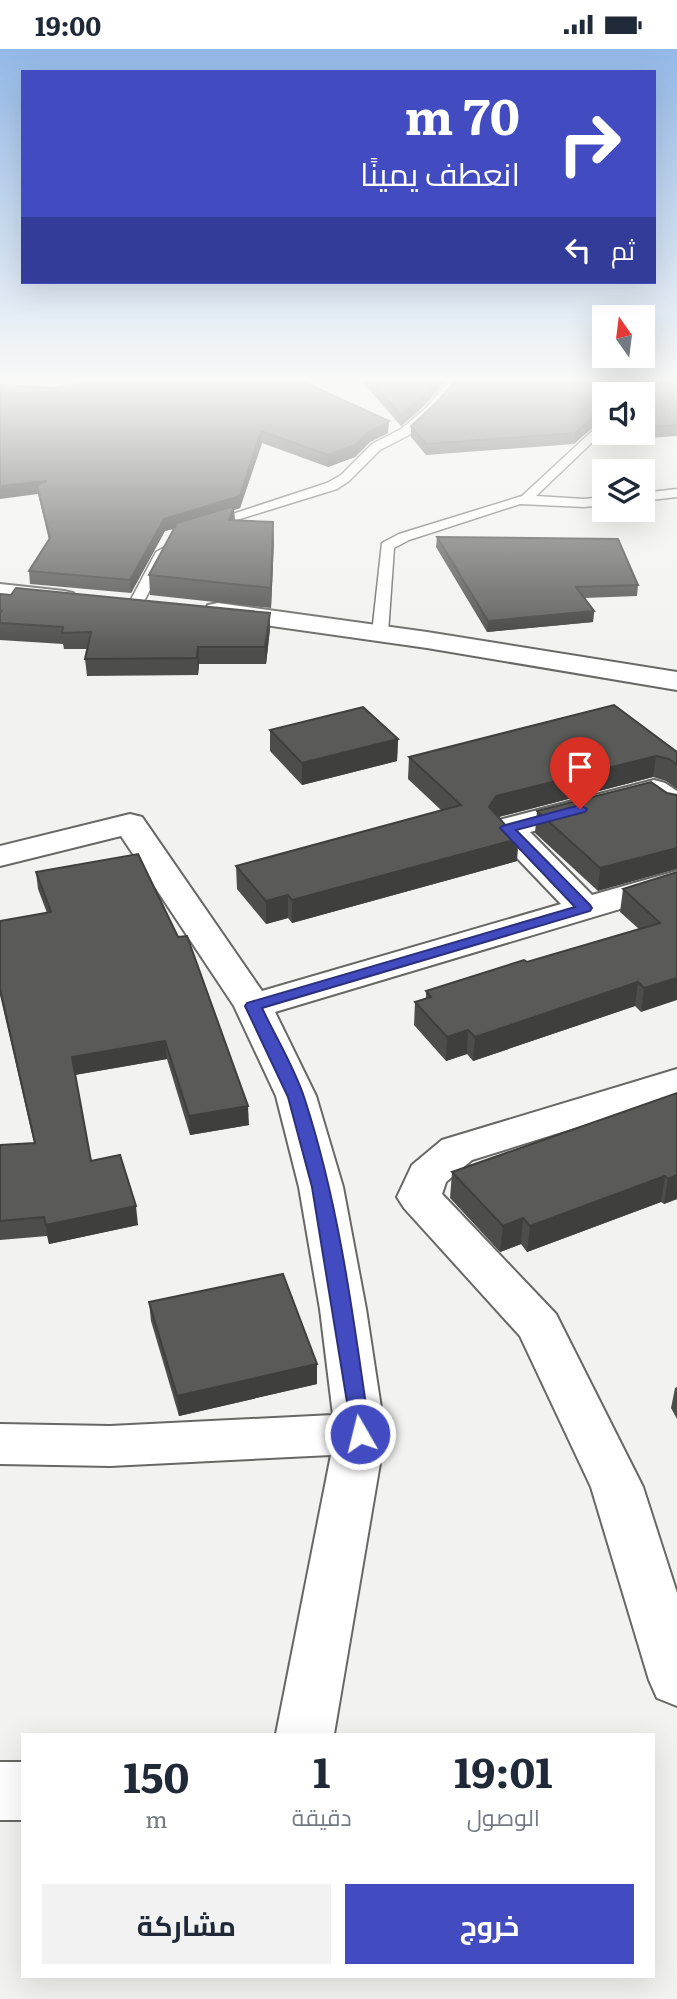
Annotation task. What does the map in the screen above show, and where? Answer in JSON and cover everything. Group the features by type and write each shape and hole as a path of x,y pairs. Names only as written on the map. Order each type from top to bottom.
{"street":[{"path":"0,592 380,633 677,681"},
{"path":"585,908 507,828 654,790 677,806"},
{"path":"0,856 130,824 253,1006 296,1097 321,1187 343,1309 360,1434 304,1733"},
{"path":"253,1006 677,881"},
{"path":"677,1082 457,1150 426,1175 419,1197 539,1326 617,1487 677,1680"},
{"path":"0,1444 110,1446 360,1434"},
{"path":"0,1791 21,1791"}],"lane":[{"path":"195,529 332,486 353,470"},
{"path":"525,500 556,470"},
{"path":"655,496 677,493"},
{"path":"380,633 387,546 404,537 525,500 592,502"},
{"path":"135,605 171,537"}],"building":[{"path":"0,470 248,470 240,496 164,519 130,580 29,571 50,538 37,485 47,481 0,486"},
{"path":"234,506 229,520 273,522 271,588 149,575 177,523"},
{"path":"437,537 618,539 638,585 576,587 594,611 488,621"},
{"path":"16,588 270,613 265,647 198,647 197,658 85,659 91,632 62,633 63,627 0,623 0,594 11,595"},
{"path":"614,705 677,752 677,765 669,759 656,756 496,796 489,807 518,839 292,900 288,895 266,901 236,866 461,805 409,757"},
{"path":"363,707 398,739 302,763 270,730"},
{"path":"651,782 667,793 677,795 677,848 600,868 537,811"},
{"path":"138,854 178,937 187,936 248,1106 189,1116 165,1041 72,1057 91,1161 120,1155 136,1206 46,1225 44,1217 0,1221 0,1145 35,1143 0,989 0,921 51,912 36,872"},
{"path":"677,872 677,978 644,988 638,982 475,1037 468,1030 447,1037 415,1002 431,997 426,991 524,960 527,962 660,923 623,889"},
{"path":"677,1093 677,1175 668,1179 665,1176 530,1226 523,1218 503,1226 452,1172"},
{"path":"283,1274 317,1364 177,1396 149,1302"}],"route":[{"path":"360,1434 343,1309 321,1187 296,1097 253,1006 585,908 507,828 580,809"}]}
